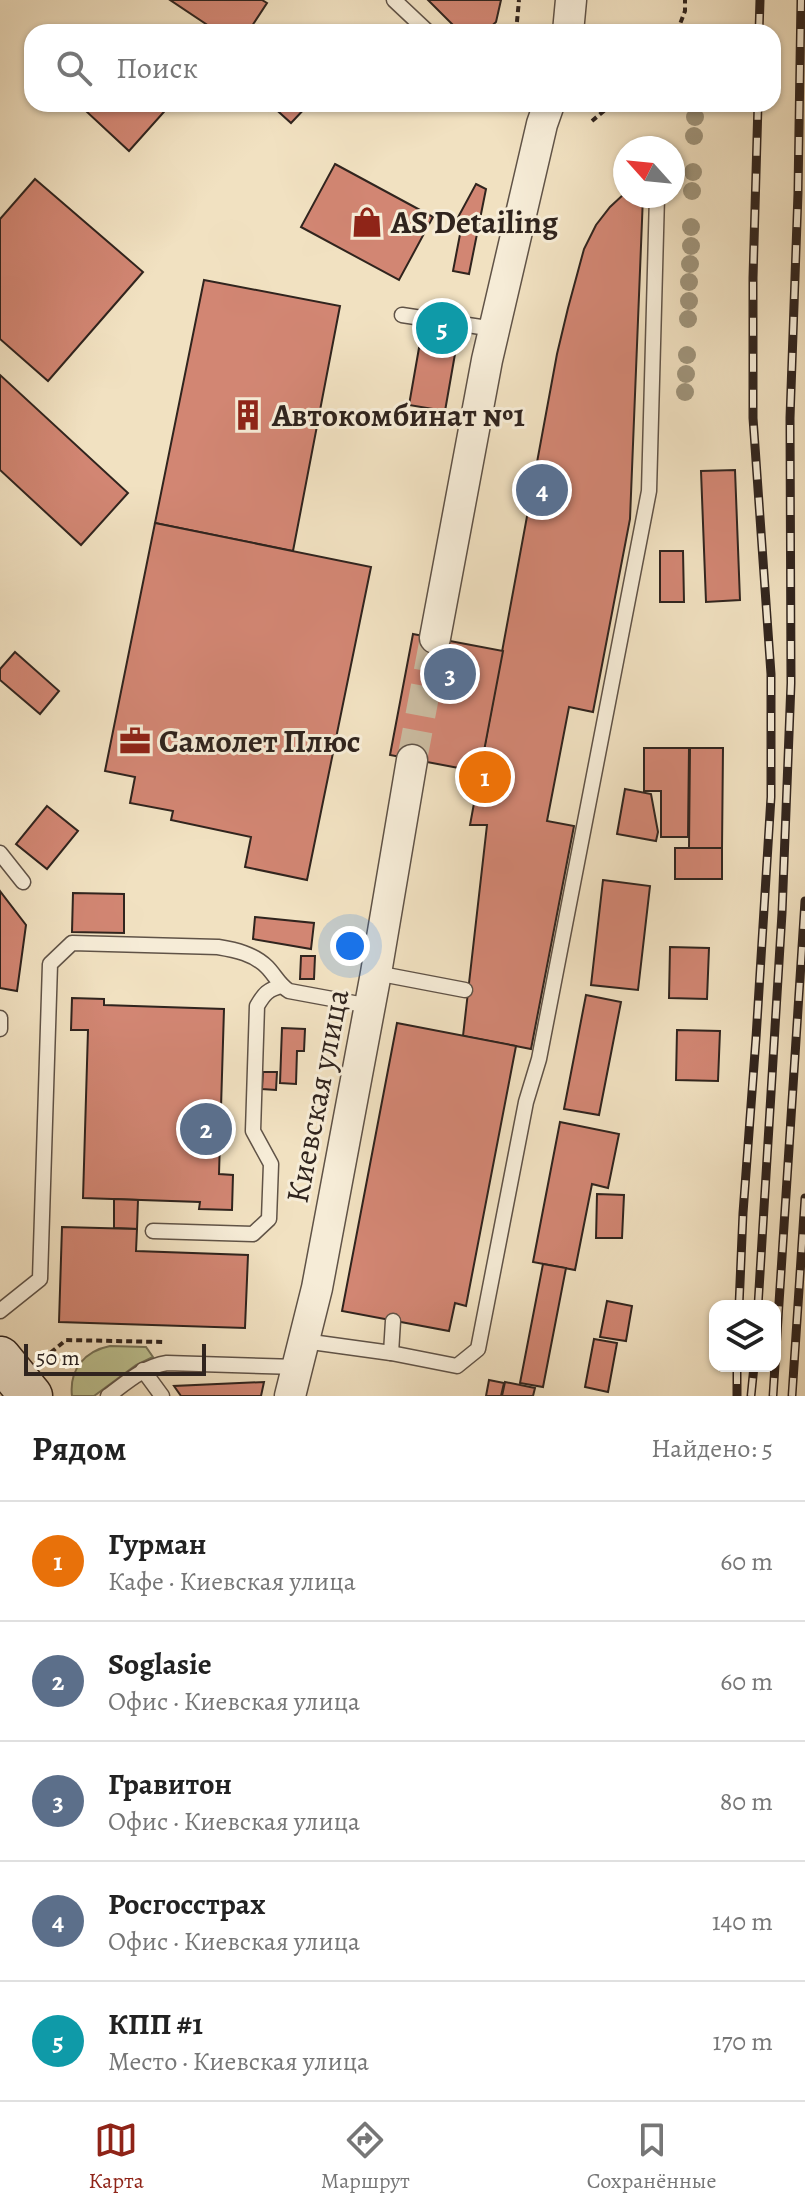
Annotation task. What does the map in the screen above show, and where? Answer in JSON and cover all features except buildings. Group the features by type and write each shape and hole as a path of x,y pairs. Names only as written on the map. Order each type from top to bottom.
{"street":[{"path":"435,638 494,329 542,112"},
{"name":"Киевская улица","path":"297,1368 317,1288 412,760"},
{"path":"0,1358 31,1396"}],"lane":[{"path":"394,0 420,24"},
{"path":"108,1396 143,1370 167,1363 297,1368 391,1353 457,1366 478,1349 526,1102 542,1043 649,491 657,208"},
{"path":"402,315 494,329"},
{"path":"0,853 23,882"},
{"path":"0,1311 40,1279 50,964 72,943 236,950 266,966 289,991 370,1006"},
{"path":"376,973 465,990"},
{"path":"153,1231 253,1234 269,1219 271,1164 253,1131 257,1006 264,994 282,986"},
{"path":"0,1018 0,1029"},
{"path":"391,1353 393,1321"},
{"path":"143,1370 162,1396"}],"path":[{"path":"517,24 519,0"},
{"path":"680,24 685,0"},
{"path":"592,121 603,112"}],"green space":[{"path":"110,1346 146,1347 153,1357 136,1365 94,1396 72,1396 73,1378 80,1363 93,1352"}],"tunnel":[{"path":"412,760 435,638"}],"railway":[{"path":"759,24 760,0"},
{"path":"758,1300 782,913 791,683 790,418 801,0"},
{"path":"739,1300 771,797 771,674 753,418 758,112"},
{"path":"773,1396 805,901"},
{"path":"792,1396 805,1198"},
{"path":"737,1372 737,1396"},
{"path":"751,1396 753,1372"}],"place":[{"name":"AS Detailing","path":"367,222"},
{"name":"КПП #1","path":"442,328"},
{"name":"Автокомбинат №1","path":"248,415"},
{"name":"Росгосстрах","path":"542,490"},
{"name":"Гравитон","path":"450,674"},
{"name":"Самолет Плюс","path":"135,741"},
{"name":"Гурман","path":"485,777"},
{"name":"Soglasie","path":"206,1129"}]}
